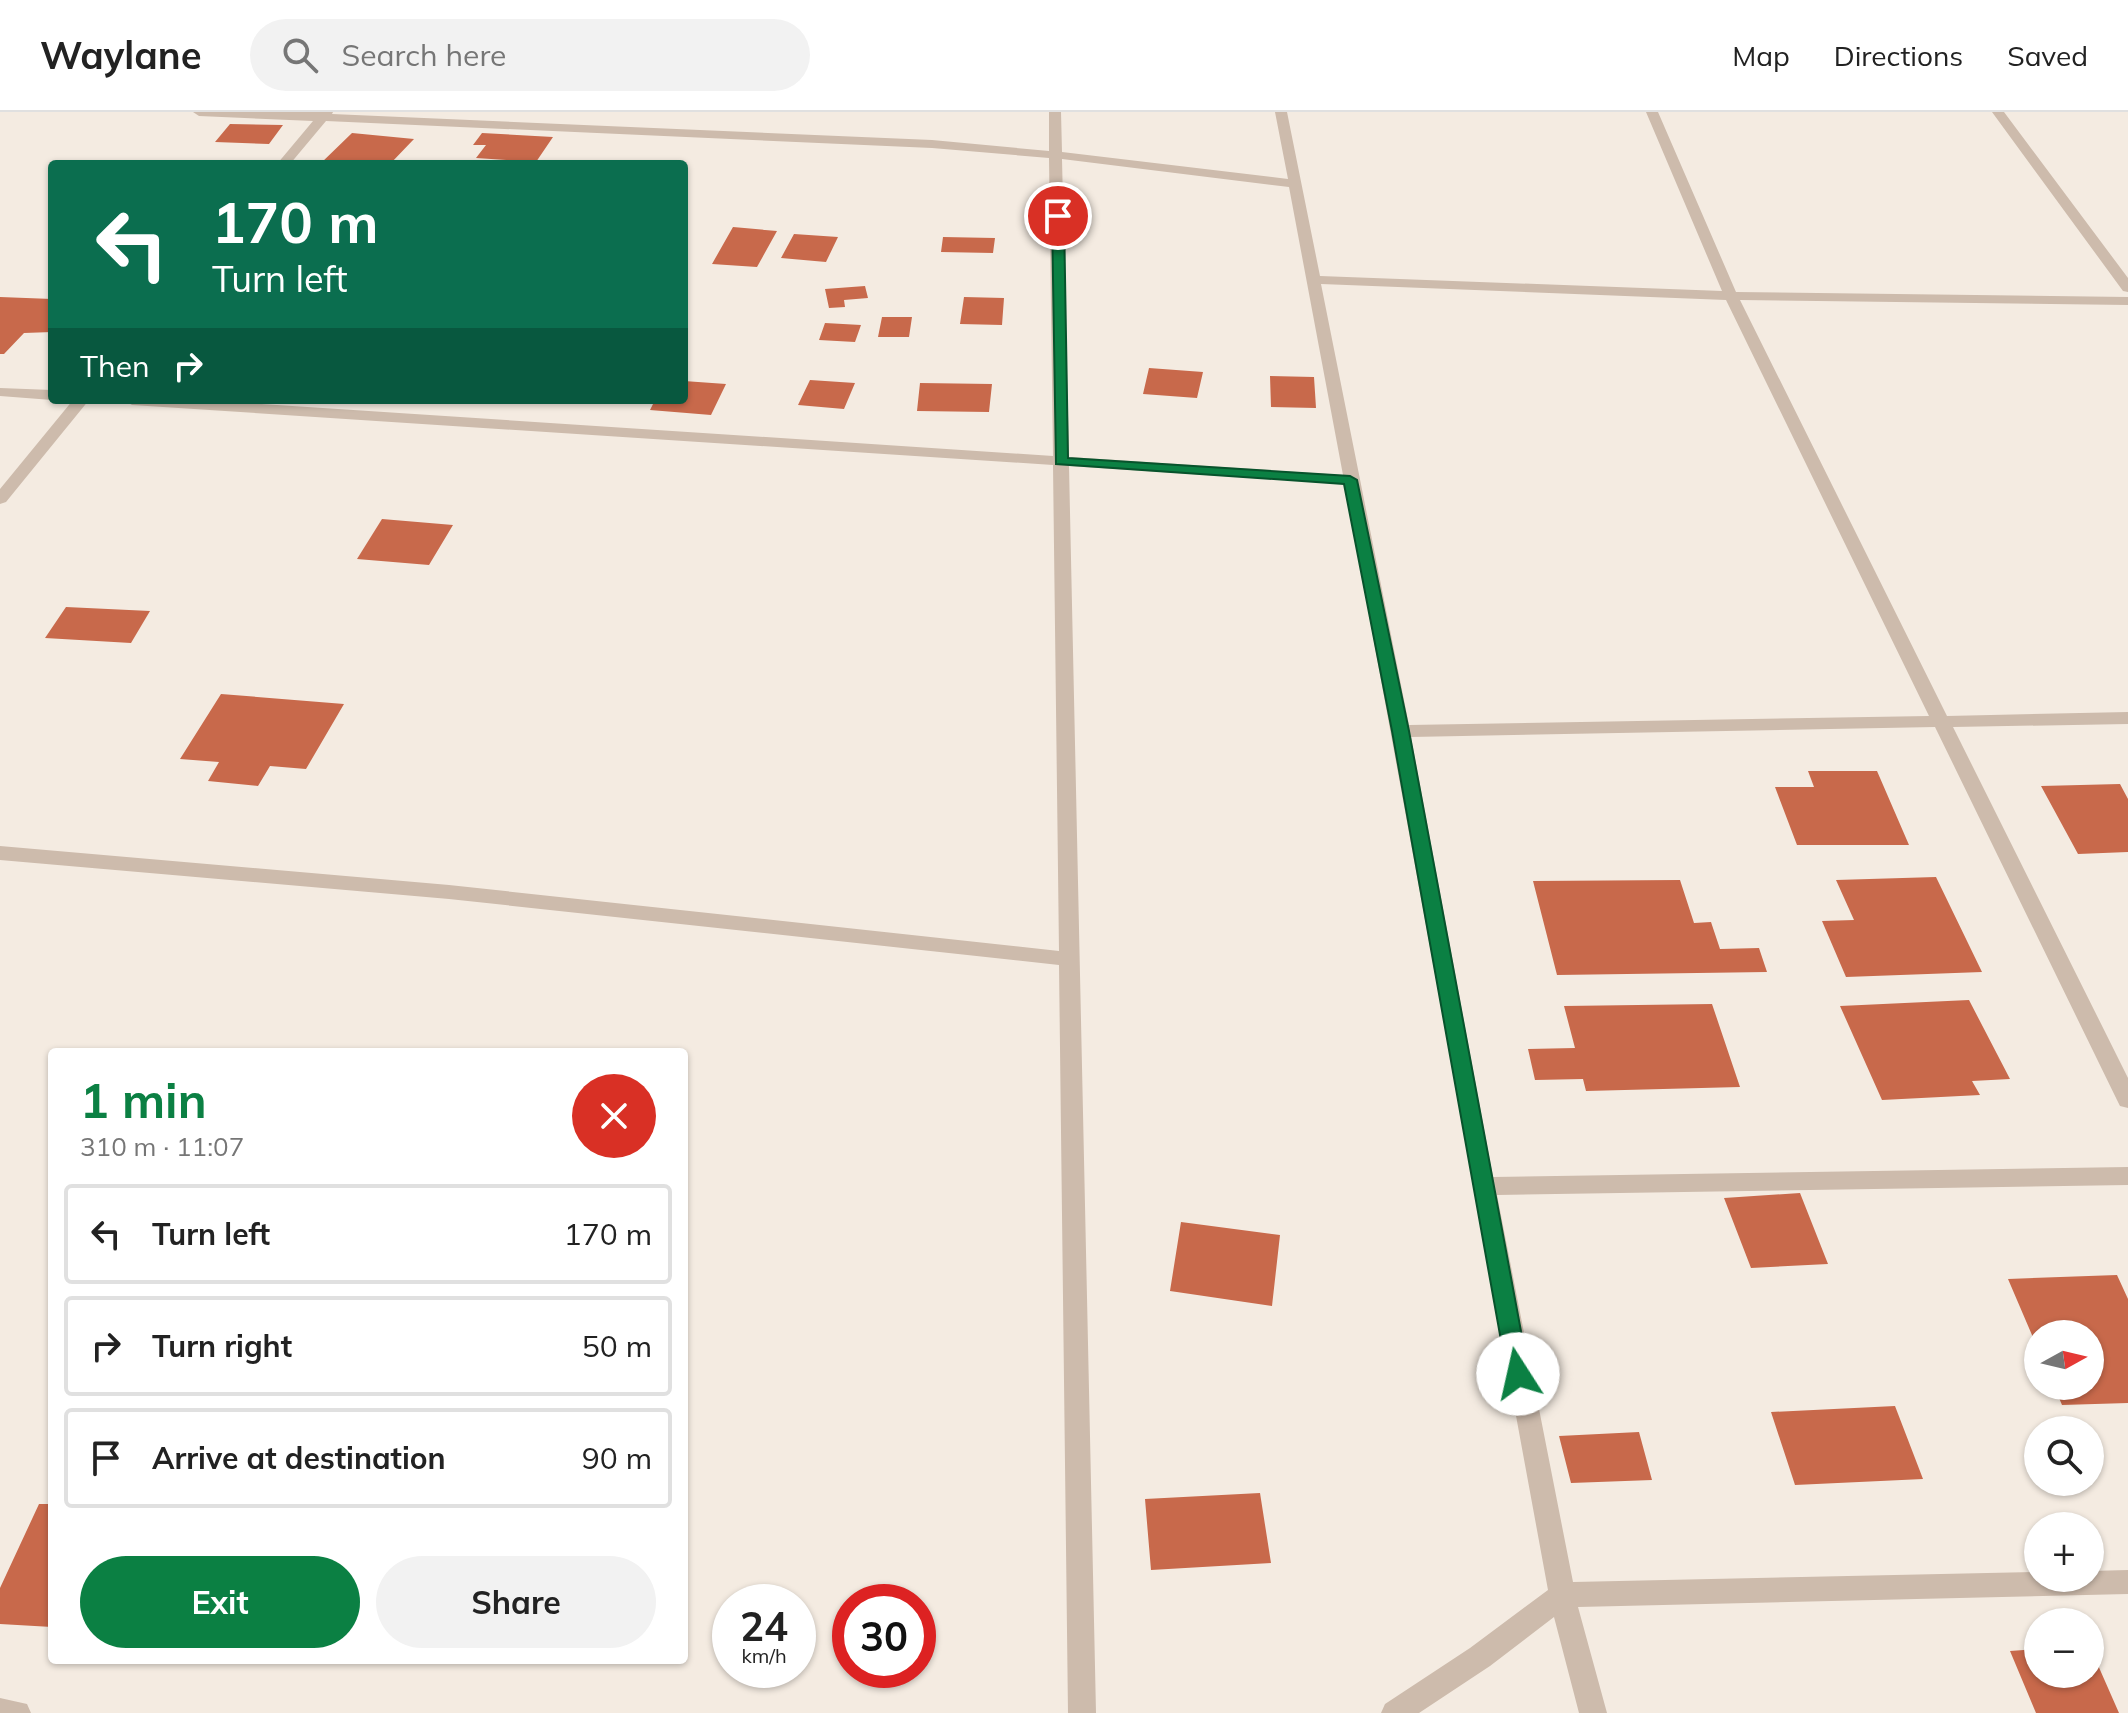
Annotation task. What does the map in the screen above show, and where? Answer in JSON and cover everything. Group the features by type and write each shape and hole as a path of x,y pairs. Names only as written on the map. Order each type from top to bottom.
{"street":[{"path":"199,112 325,115 917,143 1057,155 1297,184"},
{"path":"1055,112 1082,1713"},
{"path":"1281,112 1401,731 1518,1374 1562,1595 1593,1713"},
{"path":"1652,112 1731,296 2128,1100"},
{"path":"1998,112 2128,288"},
{"path":"286,160 325,115"},
{"path":"1314,280 1731,296 2128,301"},
{"path":"0,392 48,395"},
{"path":"0,499 78,404"},
{"path":"193,404 1350,480"},
{"path":"1401,731 2128,718"},
{"path":"0,853 449,892 1069,959"},
{"path":"1486,1186 2128,1176"},
{"path":"1395,1713 1480,1657 1562,1595 2128,1582"},
{"path":"0,1711 17,1713"}],"building":[{"path":"230,124 283,125 269,144 215,142"},
{"path":"352,133 414,139 394,160 324,160"},
{"path":"482,133 553,137 537,160 476,158 486,145 473,145"},
{"path":"733,227 777,231 757,267 712,264"},
{"path":"794,234 838,237 826,262 781,258"},
{"path":"943,237 995,238 993,253 941,252"},
{"path":"865,286 868,298 844,300 845,307 829,308 825,289"},
{"path":"0,297 48,299 48,332 24,333 4,354 0,354"},
{"path":"964,297 1004,298 1002,325 960,324"},
{"path":"882,317 912,317 909,337 878,337"},
{"path":"825,323 861,325 855,342 819,340"},
{"path":"1149,368 1203,372 1197,398 1143,394"},
{"path":"1270,376 1314,377 1316,408 1271,407"},
{"path":"810,380 855,383 844,409 798,405"},
{"path":"688,381 726,384 711,415 650,410 653,404 688,404"},
{"path":"920,383 992,384 989,412 917,411"},
{"path":"382,519 453,525 429,565 357,559"},
{"path":"66,607 150,611 131,643 45,638"},
{"path":"221,694 344,704 306,769 270,766 258,786 208,781 219,762 180,759"},
{"path":"1808,771 1877,771 1909,845 1797,845 1775,787 1814,787"},
{"path":"2120,784 2128,799 2128,852 2078,854 2041,786"},
{"path":"1936,877 1982,972 1846,977 1822,921 1854,920 1836,880"},
{"path":"1680,880 1694,923 1711,922 1720,949 1759,948 1767,972 1557,975 1533,881"},
{"path":"1969,1000 2010,1079 1972,1081 1980,1095 1882,1100 1840,1006"},
{"path":"1712,1004 1740,1087 1586,1091 1583,1079 1535,1080 1528,1049 1575,1048 1564,1006"},
{"path":"1800,1193 1828,1264 1751,1268 1724,1198"},
{"path":"1181,1222 1280,1235 1272,1306 1170,1291"},
{"path":"2117,1275 2128,1299 2128,1403 2062,1405 2060,1400 2104,1400 2104,1320 2026,1320 2008,1279"},
{"path":"1895,1406 1923,1479 1795,1485 1771,1412"},
{"path":"1639,1432 1652,1480 1571,1483 1559,1436"},
{"path":"1260,1493 1271,1563 1151,1570 1145,1499"},
{"path":"39,1504 48,1504 48,1627 0,1624 0,1588"},
{"path":"2024,1650 2024,1684 2010,1651"},
{"path":"2104,1679 2119,1713 2036,1713 2026,1688 2104,1688"}],"route":[{"path":"1058,216 1061,461 1350,480 1401,731 1518,1374"}]}
